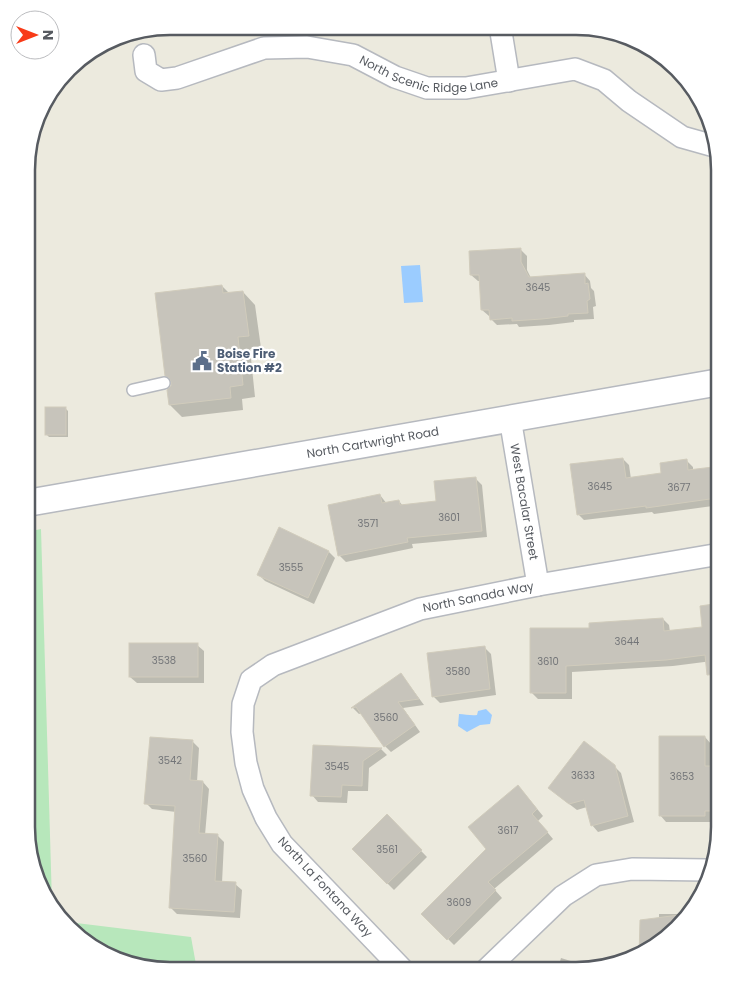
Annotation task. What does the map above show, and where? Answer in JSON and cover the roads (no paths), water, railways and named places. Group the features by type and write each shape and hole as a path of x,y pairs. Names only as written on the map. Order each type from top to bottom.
{"street":[{"path":"501,35 509,81"},
{"name":"North Scenic Ridge Lane","path":"144,55 146,71 162,80 177,78 264,48 307,46 353,55 395,77 426,88 466,88 575,69 604,80 629,101 682,137 708,144"},
{"name":"North Cartwright Road","path":"35,502 711,384"},
{"name":"West Bacalar Street","path":"510,418 538,585"},
{"name":"North Sanada Way","path":"251,680 273,665 420,609 538,585 711,556"},
{"name":"North La Fontana Way","path":"251,680 243,704 242,732 246,763 253,790 266,818 282,844 395,962"},
{"path":"494,962 563,896 596,875 632,869 704,870"}],"lane":[{"path":"133,390 164,383"}],"water":[{"path":"420,265 423,302 404,303 401,266"},
{"path":"486,709 492,715 490,724 480,725 467,732 458,726 459,714 477,715 478,711"}],"place":[{"name":"Boise Fire Station #2","path":"202,361"}]}
